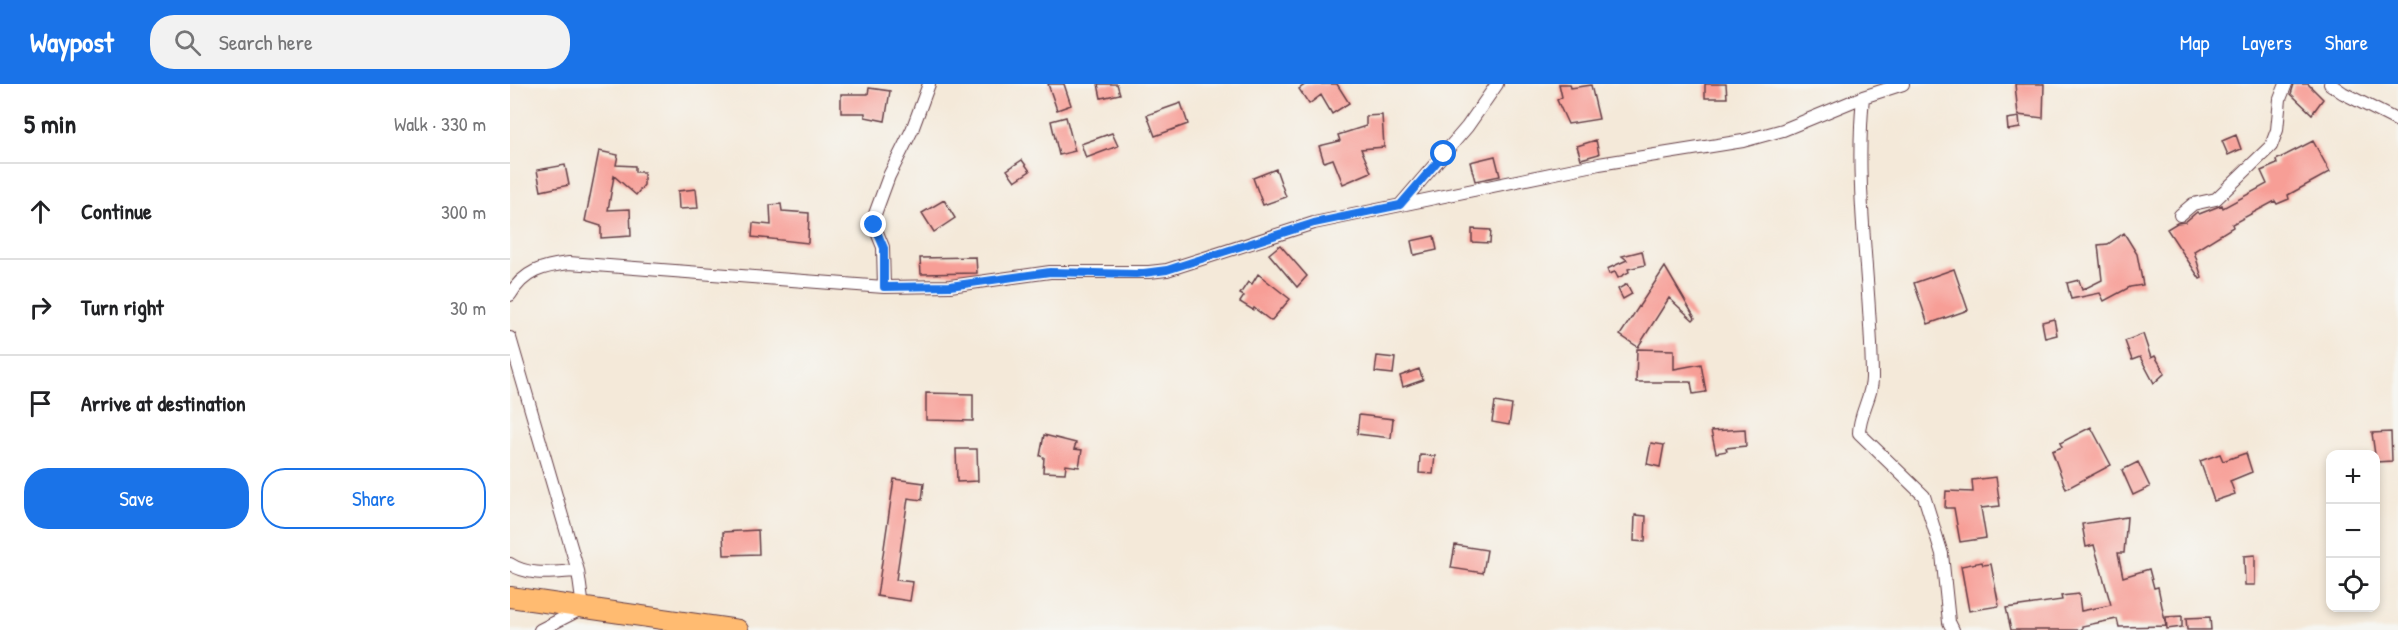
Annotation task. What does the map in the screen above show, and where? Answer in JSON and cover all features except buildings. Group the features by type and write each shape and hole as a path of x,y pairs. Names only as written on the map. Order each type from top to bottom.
{"highway":[{"path":"510,597 738,630"}],"street":[{"path":"884,287 884,248 874,225 875,214 889,176 912,130 929,84"},
{"path":"1400,205 1467,127 1497,84"},
{"path":"510,295 525,275 538,268 569,263 884,287 950,286 1050,272 1136,274 1167,270 1314,223 1475,192 1599,164 1743,141 1791,127 1863,97 1903,84"},
{"path":"2180,215 2193,204 2216,199 2271,146 2277,130 2280,99 2286,84"},
{"path":"2330,84 2398,121"},
{"path":"1863,97 1858,170 1866,250 1872,381 1859,433 1924,496 1942,554 1948,627"},
{"path":"510,338 578,571 584,608 540,630"},
{"path":"510,564 520,570 532,572 578,571"}],"route":[{"path":"874,225 884,248 884,287 950,286 1050,272 1136,274 1167,270 1314,223 1400,205 1444,154"}]}
